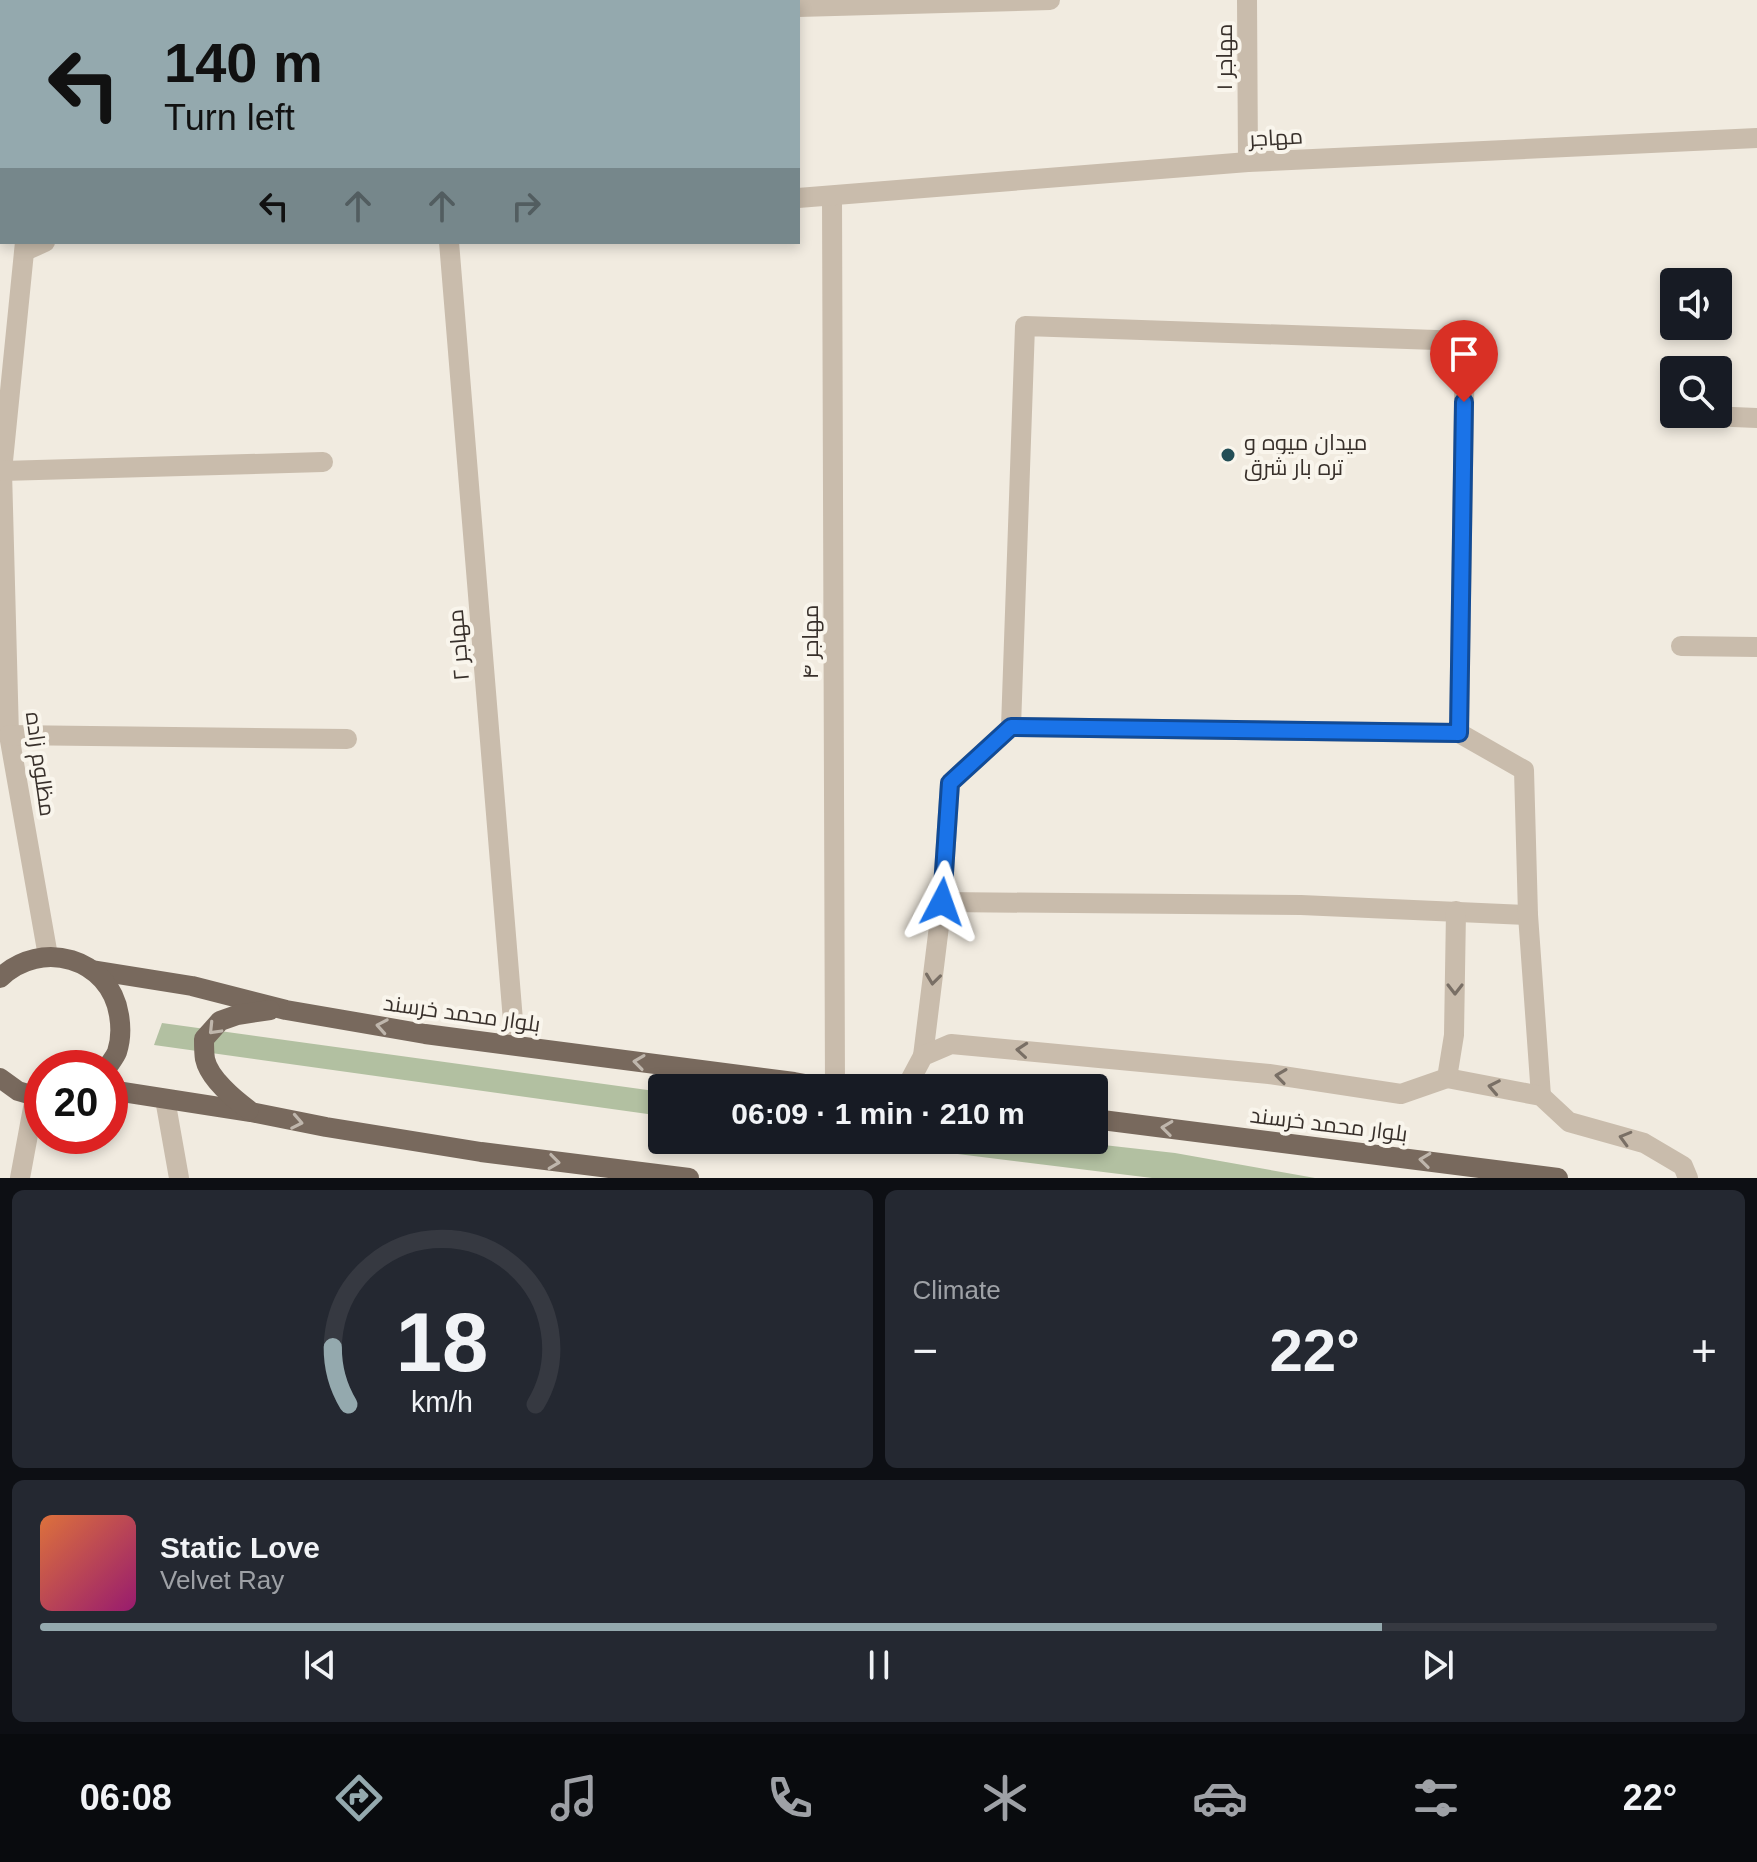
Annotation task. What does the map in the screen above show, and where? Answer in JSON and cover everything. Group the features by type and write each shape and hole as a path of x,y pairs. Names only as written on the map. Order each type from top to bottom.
{"main road":[{"path":"0,956 38,958"},
{"name":"بلوار محمد خرسند","path":"38,958 64,958 92,970 192,986 286,1010 425,1034 734,1074"},
{"path":"0,978 9,969 38,958"},
{"path":"92,970 108,986 118,1006 121,1029 117,1050"},
{"path":"251,1112 235,1100 205,1061 204,1039 220,1021 262,1010 286,1010"},
{"path":"0,1078 24,1093"},
{"path":"128,1093 481,1152 689,1178"},
{"name":"بلوار محمد خرسند","path":"1108,1121 1558,1178"}],"street":[{"path":"800,5 1050,0"},
{"name":"مهاجر ۱","path":"1247,0 1248,162"},
{"name":"مهاجر","path":"800,198 1248,162 1757,138"},
{"name":"مهاجر ۴","path":"832,196 835,1074"},
{"name":"مهاجر ۲","path":"449,244 515,1045"},
{"name":"مظلوم زاده","path":"25,247 2,471 9,735 38,958"},
{"path":"1011,727 1025,326 1465,341 1459,733"},
{"path":"1732,417 1757,418"},
{"path":"2,471 323,462"},
{"path":"1681,646 1757,647"},
{"path":"913,1074 923,1056 942,902 950,783 1011,727 1459,733 1524,770 1528,915 1541,1096"},
{"path":"9,735 347,739"},
{"path":"942,902 1301,905 1528,915"},
{"path":"1447,1078 1454,1035 1456,911"},
{"path":"923,1056 951,1044 1269,1074 1401,1094 1447,1078 1541,1096 1569,1122 1644,1143 1683,1166 1688,1178"},
{"path":"165,1099 179,1178"},
{"path":"20,1178 26,1154"}],"green space":[{"path":"162,1023 648,1090 648,1114 154,1045"},
{"path":"1108,1145 1175,1153 1315,1178 1152,1178 958,1154 1108,1154"}],"place":[{"name":"میدان میوه و تره بار شرق","path":"1228,455"}],"route":[{"path":"942,902 950,783 1011,727 1459,733 1464,402"}]}
